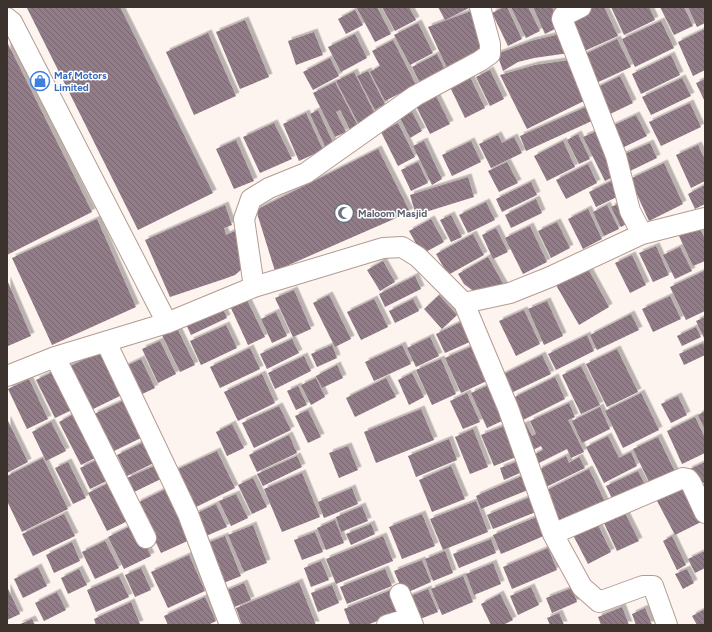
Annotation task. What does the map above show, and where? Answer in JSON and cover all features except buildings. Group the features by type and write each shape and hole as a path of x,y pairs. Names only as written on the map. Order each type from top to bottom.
{"street":[{"path":"254,287 244,219 251,199 269,188 306,173 415,96 480,61 490,54 490,44 480,7"},
{"path":"581,7 563,16 562,19 616,156 630,211 642,234"},
{"path":"7,18 12,22 42,78 167,323"},
{"path":"464,303 510,294 642,234 705,218"},
{"path":"7,376 56,357 167,323 254,287 383,248 402,247 418,258 464,303 508,408 553,534 582,587 599,602 643,586 653,586 667,625"},
{"path":"106,342 188,514 230,625"},
{"path":"56,357 146,538"},
{"path":"553,534 683,478 688,479 691,483 705,513"},
{"path":"387,625 411,622 400,594"}],"place":[{"name":"Maf Motors Limited","path":"40,81"},
{"name":"Maloom Masjid","path":"344,213"}]}
